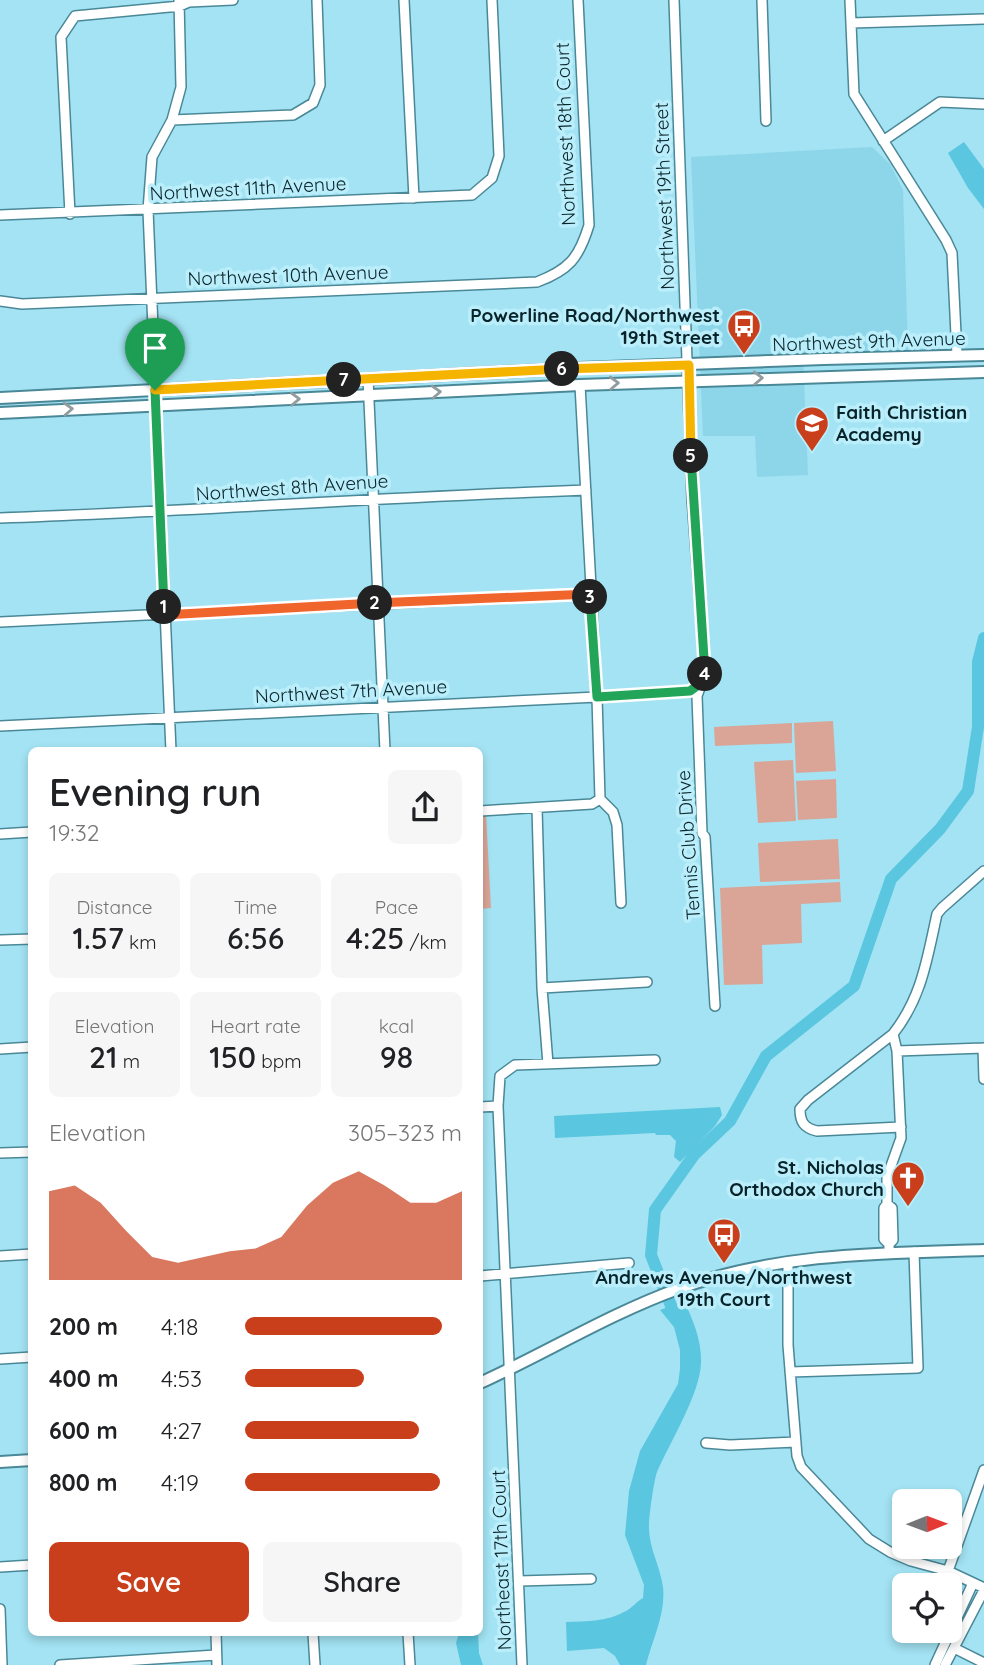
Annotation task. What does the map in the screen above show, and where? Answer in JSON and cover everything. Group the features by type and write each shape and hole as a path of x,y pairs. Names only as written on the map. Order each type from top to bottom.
{"main road":[{"path":"932,372 951,362 957,355"},
{"name":"Northwest 9th Avenue","path":"0,398 368,379 983,355"},
{"path":"957,371 983,355"},
{"name":"Northwest 9th Avenue","path":"0,413 580,384 984,372"},
{"path":"483,1382 615,1315 680,1288 717,1277 788,1262 889,1248 914,1252 984,1250"},
{"path":"0,1462 28,1460"}],"street":[{"path":"70,214 61,37 75,16 179,3 233,0"},
{"path":"172,120 293,115 313,103 320,85 317,0"},
{"path":"404,0 414,198"},
{"name":"Northwest 11th Avenue","path":"0,215 70,214 472,194 492,178 499,156 492,0"},
{"name":"Northwest 18th Court","path":"572,263 582,248 589,225 578,0"},
{"name":"Northwest 19th Street","path":"674,0 692,499 705,674 701,683"},
{"path":"762,0 766,121"},
{"path":"850,0 855,94 952,253 957,355"},
{"path":"171,747 148,210 152,157 172,120 181,88 179,3"},
{"path":"851,23 984,19"},
{"path":"883,141 940,102 984,104"},
{"name":"Northwest 10th Avenue","path":"0,301 22,304 537,282 556,275 572,263"},
{"path":"368,379 385,747"},
{"path":"580,384 600,799 613,812 617,825 621,903"},
{"name":"Northwest 8th Avenue","path":"0,518 160,513 372,499 586,490"},
{"path":"0,622 590,594"},
{"name":"Northwest 7th Avenue","path":"0,726 597,697 690,691 701,683"},
{"name":"Tennis Club Drive","path":"701,683 696,696 702,833 705,837 710,895 715,1006"},
{"path":"483,811 592,804 600,799"},
{"path":"537,808 542,988 548,1064 655,1060"},
{"path":"0,834 28,832"},
{"path":"901,1127 817,1131 808,1129 801,1122 800,1109 893,1034 908,1016 920,988 937,914 984,871"},
{"path":"0,940 28,939"},
{"path":"542,988 647,982"},
{"path":"889,1248 893,1240 892,1208 887,1204 887,1177 901,1138 898,1051 893,1034"},
{"path":"0,1049 28,1047"},
{"path":"898,1051 983,1048 984,1079"},
{"name":"Northeast 17th Court","path":"522,1665 498,1106 500,1076 507,1070 515,1065 548,1064"},
{"path":"483,1107 498,1106"},
{"path":"0,1153 28,1152"},
{"path":"790,1372 918,1368 914,1252"},
{"path":"0,1256 28,1254"},
{"path":"788,1262 790,1372 797,1456 801,1467 869,1539 911,1562 948,1571 984,1589 945,1665"},
{"path":"483,1276 629,1263"},
{"path":"0,1359 28,1357"},
{"path":"706,1443 730,1445 796,1442"},
{"path":"948,1571 984,1470"},
{"path":"0,1567 28,1565"},
{"path":"519,1581 591,1579"},
{"path":"935,1665 973,1583"},
{"path":"0,1609 2,1665"},
{"path":"60,1665 217,1660 216,1636"},
{"path":"313,1636 315,1665"},
{"path":"408,1636 410,1665"},
{"path":"954,1648 984,1662"}],"shaded area":[{"path":"964,142 984,169 984,209 968,188 948,153"},
{"path":"872,147 890,164 903,190 908,350 803,355 808,475 757,477 755,436 703,436 691,157"},
{"path":"833,721 836,771 796,773 794,723"},
{"path":"792,723 792,743 715,746 714,727"},
{"path":"793,760 796,821 758,823 754,762"},
{"path":"836,779 837,818 798,820 796,781"},
{"path":"483,814 486,814 491,908 483,909"},
{"path":"838,839 840,879 760,882 758,843"},
{"path":"840,882 841,902 801,904 802,943 762,945 763,984 724,985 720,888"},
{"path":"720,1107 722,1115 715,1126 680,1162 674,1157 676,1141 670,1135 655,1133 555,1138 554,1116"},
{"path":"684,1301 694,1323 701,1363 696,1389 657,1472 653,1490 649,1533 663,1587 662,1607 646,1665 620,1665 615,1656 604,1648 567,1651 566,1622 619,1615 643,1598 644,1585 625,1535 629,1491 640,1451 678,1384 680,1350 674,1327 660,1310"},
{"path":"458,1636 478,1636 483,1665 461,1665 456,1643"}],"waterway":[{"path":"677,1321 651,1255 655,1210 694,1155 730,1121 766,1056 854,986 891,879 940,829 968,791 978,727 978,662 984,638"}],"place":[{"name":"Powerline Road/Northwest 19th Street","path":"744,356"},
{"name":"Faith Christian Academy","path":"812,453"},
{"name":"St. Nicholas Orthodox Church","path":"908,1208"},
{"name":"Andrews Avenue/Northwest 19th Court","path":"724,1265"}],"route":[{"path":"689,365 692,499 705,674 701,683 690,691 597,697 590,594 164,615 155,390 580,368 689,365"}]}
